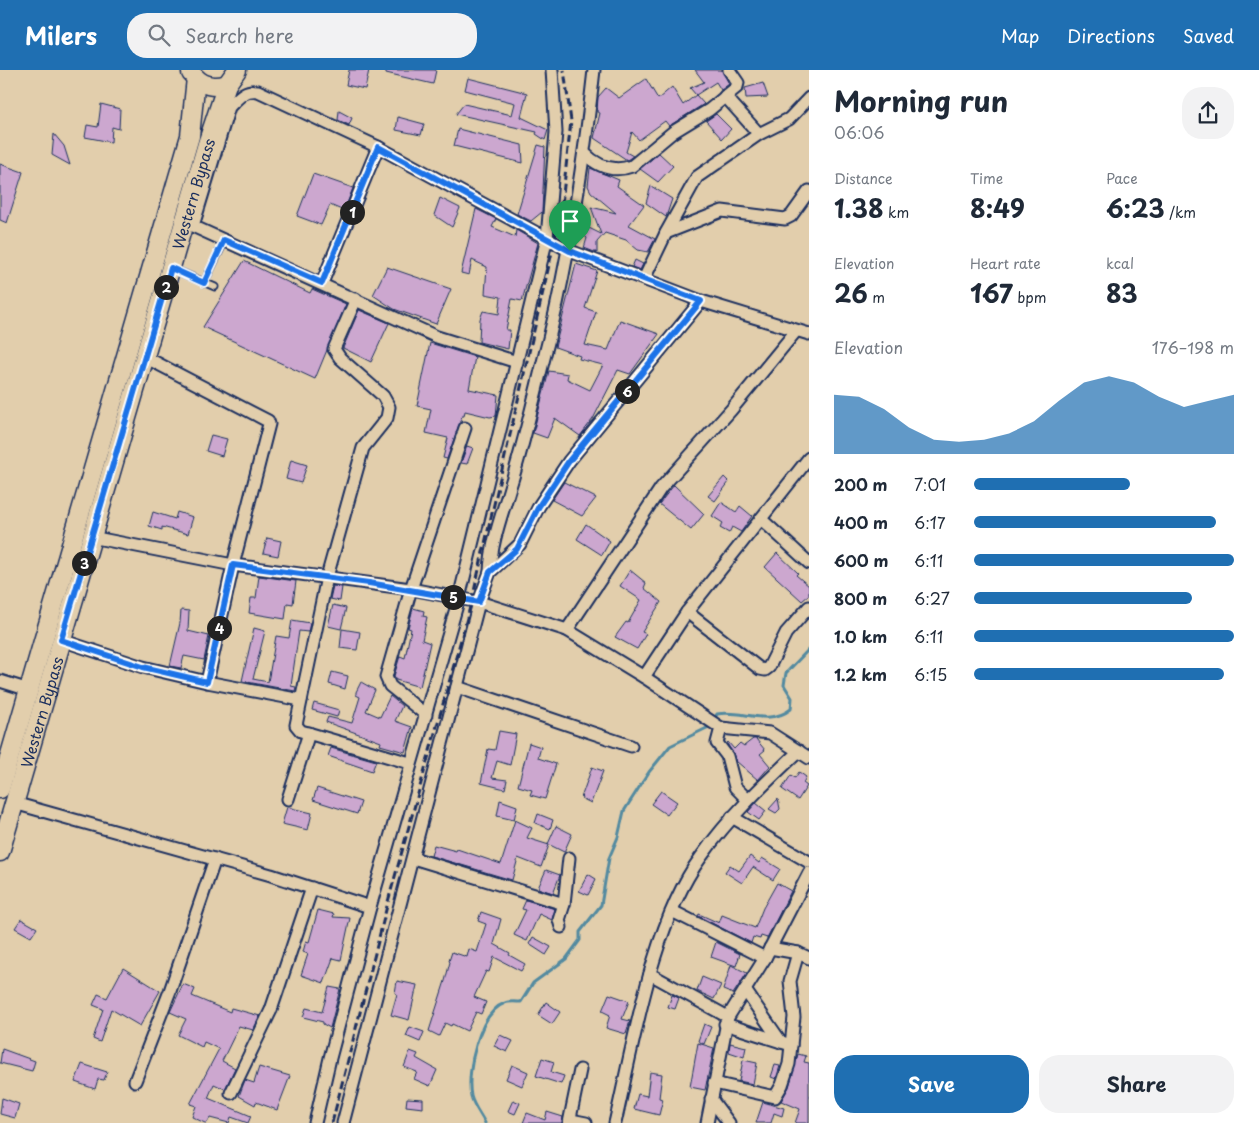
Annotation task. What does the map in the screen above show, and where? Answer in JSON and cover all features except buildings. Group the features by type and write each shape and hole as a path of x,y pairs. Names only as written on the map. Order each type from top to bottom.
{"main road":[{"path":"193,74 206,86 215,87 232,77"},
{"name":"Western Bypass","path":"0,788 190,136 193,74"},
{"name":"Western Bypass","path":"0,852 171,268 189,224 212,124 232,77"}],"street":[{"path":"316,1123 330,1058 370,908 410,763 426,715 459,598 547,238 556,132 552,70"},
{"path":"584,153 592,162 603,167 624,169 632,166 673,132 710,110 738,86 729,70"},
{"path":"343,1123 479,602 490,572 491,551 559,304 570,251 595,71"},
{"path":"516,362 473,350 437,337 189,224 229,107 241,94 250,90 258,91 378,147 570,251 701,301 809,334"},
{"path":"725,96 759,134"},
{"path":"644,279 696,177 759,134 789,119 809,98"},
{"path":"322,283 378,147"},
{"path":"666,233 722,211 785,219 790,216 809,191"},
{"path":"356,299 334,349 340,358 383,396 389,407 387,418 363,448 327,577 296,725 301,731 410,763"},
{"path":"490,572 517,549 539,506 569,461 701,301"},
{"path":"567,630 660,488 731,410 796,331"},
{"path":"145,357 268,421 269,424 233,565 207,682"},
{"path":"426,715 386,682 411,589 465,428"},
{"path":"644,677 686,612 809,458"},
{"path":"761,518 809,563"},
{"path":"91,537 233,565 411,589 479,602 567,630 644,677 721,728 770,733 809,758"},
{"path":"686,612 760,669 765,670 786,633 809,607"},
{"path":"61,640 143,667 207,682 302,700"},
{"path":"0,681 29,690"},
{"path":"457,686 630,746"},
{"path":"721,728 717,743 727,756 735,787 748,800"},
{"path":"288,799 308,733"},
{"path":"615,1123 650,974 683,885 700,857 732,817 799,751"},
{"path":"14,803 215,859 312,888 370,908"},
{"path":"732,817 809,862"},
{"path":"413,858 564,904"},
{"path":"562,928 559,920 564,904 569,858"},
{"path":"135,1081 170,991 215,859"},
{"path":"707,1123 727,1021 768,953 809,873"},
{"path":"231,1093 271,1010 312,888"},
{"path":"672,911 768,953 798,952 809,958"},
{"path":"714,1083 775,1097 782,1085 789,1064 786,1044 794,1017 790,981 798,952"},
{"path":"650,974 727,1021 786,1044"},
{"path":"745,990 786,1044"},
{"path":"580,1070 570,1122 586,1123"},
{"path":"711,1099 728,1123"}],"lane":[{"path":"204,283 224,240"},
{"path":"171,268 215,287"}],"waterway":[{"path":"714,720 717,714 727,713 773,717 791,709 792,698 784,685 786,673 809,649"},
{"path":"485,1123 472,1099 470,1085 473,1058 481,1030 496,1009 505,1003 521,1002 533,983 566,959 580,940 580,932 601,905 609,858 618,837 624,811 649,772 670,746 711,726"}],"railway":[{"path":"332,1123 389,898 472,600 561,213 571,121 564,70"}],"route":[{"path":"378,147 570,251 701,301 569,461 539,506 517,549 490,572 479,602 411,589 233,565 207,682 143,667 61,640 171,268 204,283 224,240 322,283 378,147"}]}
